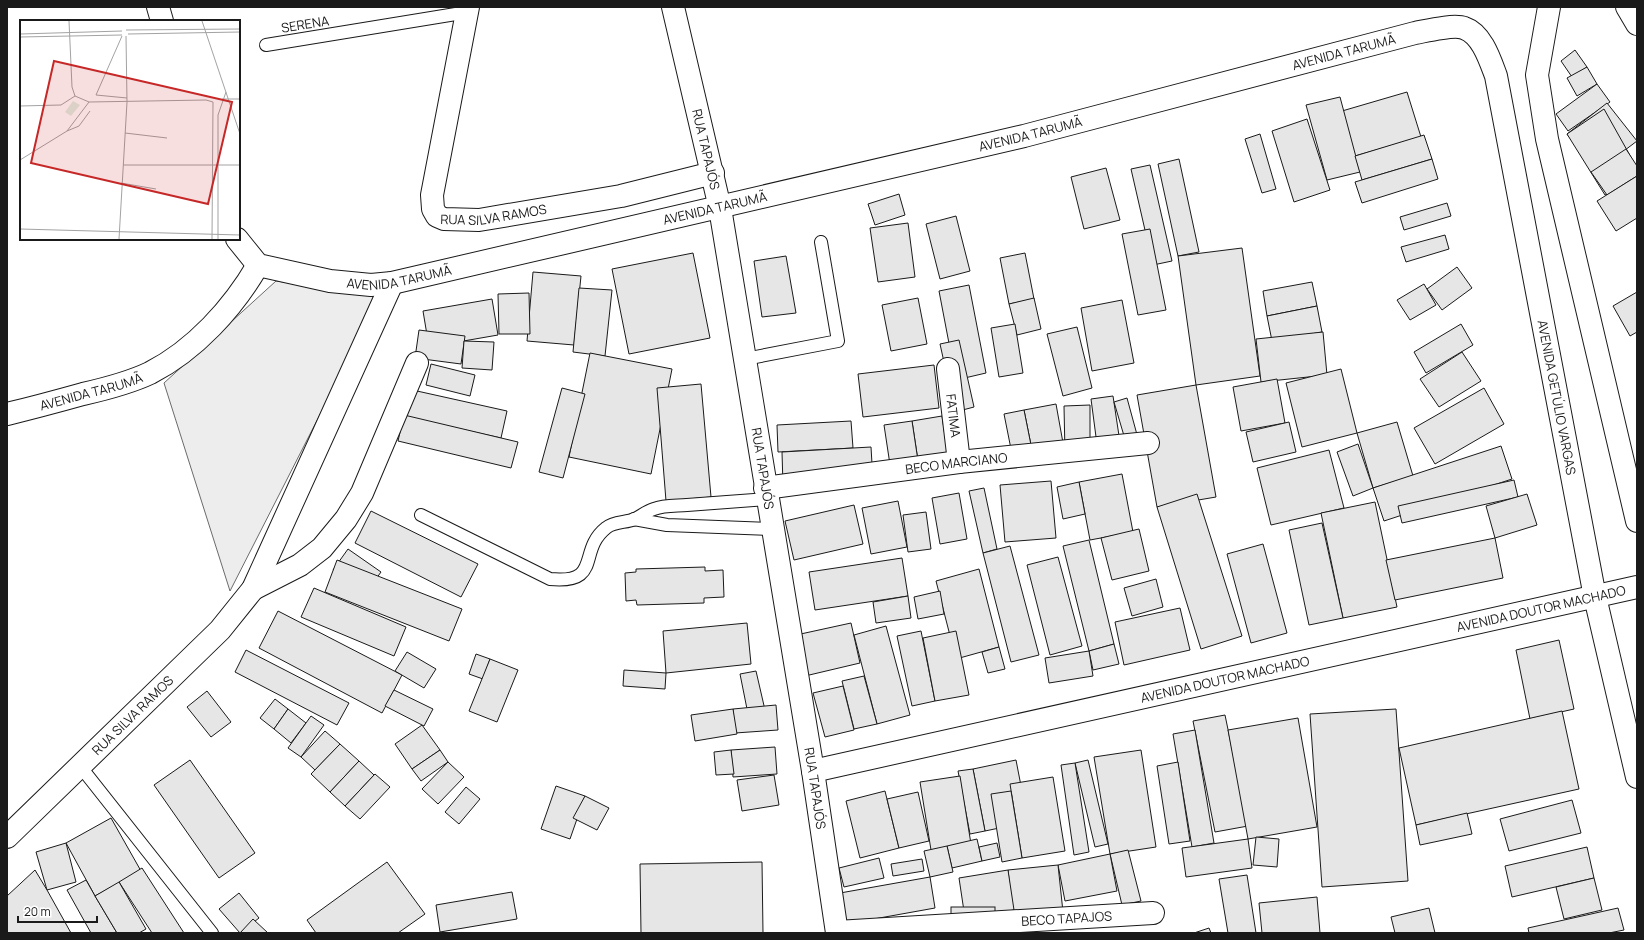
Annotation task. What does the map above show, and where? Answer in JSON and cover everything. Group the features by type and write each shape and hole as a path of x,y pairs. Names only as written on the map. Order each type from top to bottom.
{"street":[{"path":"158,7 162,20"},
{"name":"RUA TAPAJÓS","path":"673,7 720,208 813,771 837,933"},
{"path":"1549,7 1537,76 1547,139 1637,521"},
{"path":"1627,7 1637,24"},
{"name":"RUA SILVA RAMOS","path":"468,9 432,195 433,209 437,216 444,219 479,220 621,196 712,173"},
{"name":"AVENIDA TARUMÃ","path":"7,414 112,387 149,373 188,348 218,320 232,304 258,265 330,281 371,285 392,283 720,208 1024,136 1415,32 1464,27"},
{"name":"AVENIDA GETÚLIO VARGAS","path":"1464,27 1478,38 1487,51 1496,76 1595,597 1637,777"},
{"path":"238,240 258,265"},
{"name":"RUA SILVA RAMOS","path":"7,837 220,630 253,589 392,283"},
{"name":"RUA SILVA RAMOS","path":"253,589 300,565 322,548 346,519 362,493 417,363"},
{"name":"FATIMA","path":"948,369 959,462"},
{"name":"BECO MARCIANO","path":"766,493 959,462 1148,442"},
{"name":"AVENIDA DOUTOR MACHADO","path":"813,771 1637,587"},
{"name":"BECO TAPAJOS","path":"837,933 1153,913"}],"lane":[{"name":"SERENA","path":"266,45 468,9"},
{"path":"744,359 838,341 821,242"},
{"path":"421,515 550,579 565,580 579,577 586,568 590,552 596,539 606,528 634,519 654,508 766,493"},
{"path":"634,519 667,525 772,529"},
{"path":"80,766 212,933"}],"shaded area":[{"path":"276,281 381,295 230,591 164,383"}],"building":[{"path":"1575,50 1587,67 1572,77 1561,61"},
{"path":"1587,67 1597,84 1577,96 1567,78"},
{"path":"1597,84 1610,102 1568,131 1556,114"},
{"path":"1407,92 1421,137 1355,156 1342,111"},
{"path":"1340,97 1360,172 1327,180 1306,105"},
{"path":"1607,103 1637,141 1596,172 1567,134"},
{"path":"1604,109 1637,168 1637,192 1620,202 1615,191 1605,195 1567,134"},
{"path":"1307,119 1330,190 1294,202 1272,131"},
{"path":"1260,134 1276,189 1262,193 1245,139"},
{"path":"1424,135 1432,159 1362,180 1355,156"},
{"path":"1626,149 1637,166 1637,176 1607,195 1591,172"},
{"path":"1179,159 1199,252 1178,256 1158,164"},
{"path":"1432,159 1438,179 1362,203 1355,182"},
{"path":"1150,165 1172,261 1153,265 1131,169"},
{"path":"1106,168 1120,220 1084,229 1071,177"},
{"path":"1637,176 1637,218 1616,231 1597,201"},
{"path":"899,194 905,215 875,225 868,204"},
{"path":"1447,203 1451,216 1404,230 1400,217"},
{"path":"956,216 970,271 940,279 926,224"},
{"path":"908,223 915,277 878,282 870,228"},
{"path":"1150,229 1166,310 1138,315 1122,234"},
{"path":"1445,235 1449,249 1406,262 1401,247"},
{"path":"1242,248 1260,376 1196,385 1178,256"},
{"path":"693,253 710,338 629,354 612,269"},
{"path":"1025,253 1034,299 1009,304 1000,258"},
{"path":"786,256 796,313 762,317 754,261"},
{"path":"1457,267 1472,288 1442,310 1427,289"},
{"path":"533,272 581,276 574,345 527,341"},
{"path":"1312,282 1317,306 1267,316 1263,291"},
{"path":"1424,284 1436,305 1410,320 1397,300"},
{"path":"969,285 986,373 956,380 939,291"},
{"path":"579,288 612,290 605,356 573,352"},
{"path":"1637,292 1637,332 1630,336 1613,306"},
{"path":"529,293 530,334 499,334 498,294"},
{"path":"918,298 927,344 891,351 882,305"},
{"path":"1034,298 1041,329 1017,335 1009,304"},
{"path":"492,299 498,335 429,347 423,311"},
{"path":"1122,300 1134,363 1092,371 1081,308"},
{"path":"1317,306 1322,332 1272,341 1267,316"},
{"path":"1015,324 1023,373 999,377 991,328"},
{"path":"1461,324 1473,345 1426,373 1414,352"},
{"path":"1077,327 1092,388 1063,396 1047,334"},
{"path":"419,330 465,336 461,364 415,358"},
{"path":"1323,332 1327,375 1261,382 1256,339"},
{"path":"959,340 974,407 955,412 940,344"},
{"path":"464,341 494,342 492,370 462,368"},
{"path":"1462,352 1481,381 1439,407 1420,379"},
{"path":"590,353 672,369 651,474 569,457"},
{"path":"431,364 475,375 470,396 426,385"},
{"path":"934,365 939,408 863,417 858,374"},
{"path":"1341,369 1357,433 1302,447 1286,383"},
{"path":"1277,379 1285,423 1241,431 1233,387"},
{"path":"701,384 711,497 666,501 657,388"},
{"path":"1196,385 1216,497 1157,507 1137,395"},
{"path":"562,388 585,394 563,478 539,472"},
{"path":"1484,388 1504,424 1435,464 1414,428"},
{"path":"408,389 507,411 501,438 402,416"},
{"path":"1113,396 1121,449 1098,452 1091,399"},
{"path":"1127,398 1139,442 1127,446 1114,402"},
{"path":"1056,404 1065,454 1034,460 1024,410"},
{"path":"1090,405 1090,454 1065,454 1064,406"},
{"path":"1024,410 1034,460 1014,464 1004,414"},
{"path":"404,415 518,442 511,468 398,441"},
{"path":"942,416 950,469 920,474 912,421"},
{"path":"851,421 853,448 778,452 777,425"},
{"path":"912,421 920,474 892,478 884,425"},
{"path":"1289,422 1296,452 1253,462 1246,432"},
{"path":"1397,422 1413,476 1373,488 1357,433"},
{"path":"1358,444 1373,488 1353,496 1337,452"},
{"path":"1501,446 1512,479 1384,521 1373,488"},
{"path":"871,447 873,481 783,486 782,452"},
{"path":"1329,450 1344,508 1271,525 1257,468"},
{"path":"1122,474 1133,532 1090,540 1079,482"},
{"path":"1514,480 1518,497 1402,523 1398,506"},
{"path":"1051,481 1056,538 1005,542 1000,485"},
{"path":"1079,482 1085,514 1063,519 1057,487"},
{"path":"984,488 997,549 983,553 969,491"},
{"path":"959,493 967,539 940,544 932,498"},
{"path":"1197,494 1242,636 1201,649 1157,507"},
{"path":"1527,494 1537,525 1495,538 1486,506"},
{"path":"898,501 907,547 871,554 862,508"},
{"path":"1375,502 1397,607 1343,618 1321,513"},
{"path":"854,505 863,544 794,560 785,521"},
{"path":"371,511 478,564 461,597 355,543"},
{"path":"926,512 931,549 908,552 903,515"},
{"path":"1322,523 1343,618 1309,625 1289,530"},
{"path":"1139,529 1149,571 1112,580 1101,538"},
{"path":"1495,538 1503,578 1395,600 1386,560"},
{"path":"1089,540 1114,644 1089,651 1063,546"},
{"path":"1263,544 1287,633 1251,643 1227,554"},
{"path":"1010,546 1039,655 1011,662 983,553"},
{"path":"348,549 381,572 366,593 333,570"},
{"path":"1058,557 1082,646 1050,655 1027,565"},
{"path":"902,558 908,596 815,610 809,572"},
{"path":"337,560 462,609 449,641 325,592"},
{"path":"705,567 705,571 723,570 724,597 704,598 704,603 637,605 636,600 626,601 625,573 636,572 636,569"},
{"path":"979,569 999,647 956,659 936,581"},
{"path":"1156,579 1163,607 1132,616 1124,588"},
{"path":"314,588 406,627 394,656 301,617"},
{"path":"940,591 944,614 918,619 914,597"},
{"path":"908,596 911,618 876,623 873,602"},
{"path":"1180,608 1190,650 1124,665 1115,622"},
{"path":"278,611 402,675 382,713 259,648"},
{"path":"747,623 751,664 666,673 663,631"},
{"path":"851,623 860,663 805,676 796,635"},
{"path":"886,626 910,715 877,724 854,635"},
{"path":"921,631 935,701 912,706 897,636"},
{"path":"956,631 969,695 935,701 923,638"},
{"path":"1559,640 1574,709 1530,719 1516,650"},
{"path":"1114,644 1119,664 1093,670 1089,651"},
{"path":"999,647 1005,669 988,673 982,652"},
{"path":"246,650 349,703 337,725 235,672"},
{"path":"1089,651 1093,676 1049,683 1045,658"},
{"path":"407,652 436,669 424,688 395,671"},
{"path":"476,654 490,659 483,679 469,674"},
{"path":"490,659 518,670 497,722 469,711"},
{"path":"624,670 666,673 665,689 623,686"},
{"path":"756,671 765,710 748,714 740,674"},
{"path":"864,676 877,724 854,729 842,681"},
{"path":"843,686 854,730 825,737 813,693"},
{"path":"394,690 433,709 424,726 385,706"},
{"path":"207,691 231,722 211,737 187,707"},
{"path":"275,699 288,709 274,729 260,718"},
{"path":"776,705 778,730 735,733 733,709"},
{"path":"288,709 306,723 291,743 274,729"},
{"path":"733,709 737,734 695,741 691,715"},
{"path":"1396,709 1408,881 1322,887 1310,714"},
{"path":"1562,711 1579,789 1416,825 1399,748"},
{"path":"1225,715 1248,826 1215,832 1193,721"},
{"path":"311,716 324,725 301,757 288,748"},
{"path":"1298,718 1317,827 1248,839 1228,730"},
{"path":"422,725 440,750 412,769 395,744"},
{"path":"1195,730 1214,843 1192,847 1173,734"},
{"path":"325,731 340,744 315,770 301,757"},
{"path":"340,744 359,761 330,792 311,774"},
{"path":"775,747 777,774 733,777 731,750"},
{"path":"440,750 448,762 421,781 412,769"},
{"path":"731,750 734,774 716,775 714,752"},
{"path":"1141,750 1156,847 1110,854 1094,757"},
{"path":"190,760 255,853 219,878 154,785"},
{"path":"1016,760 1028,822 985,831 973,769"},
{"path":"1088,760 1108,844 1095,847 1075,763"},
{"path":"359,761 374,775 345,806 330,792"},
{"path":"448,762 464,777 438,804 422,789"},
{"path":"1178,762 1190,841 1169,844 1157,766"},
{"path":"1075,763 1089,852 1074,855 1061,765"},
{"path":"973,769 985,831 970,834 958,771"},
{"path":"375,774 390,787 360,819 345,806"},
{"path":"774,775 779,805 742,811 737,780"},
{"path":"960,776 971,844 931,850 920,782"},
{"path":"1053,777 1065,851 1022,858 1010,784"},
{"path":"556,786 585,796 570,839 541,829"},
{"path":"466,787 480,799 459,824 445,812"},
{"path":"885,791 899,848 860,858 846,801"},
{"path":"1011,791 1022,858 1002,862 991,794"},
{"path":"918,792 929,841 899,848 887,799"},
{"path":"585,796 609,808 597,830 573,818"},
{"path":"1572,800 1581,833 1509,851 1500,819"},
{"path":"1467,813 1472,834 1420,845 1416,825"},
{"path":"111,818 141,871 95,896 66,843"},
{"path":"1256,837 1279,839 1277,867 1253,865"},
{"path":"977,839 982,861 952,868 947,846"},
{"path":"1248,839 1252,868 1186,877 1182,848"},
{"path":"66,843 76,882 47,890 36,852"},
{"path":"997,843 1000,857 982,861 979,847"},
{"path":"947,846 953,872 930,877 924,851"},
{"path":"1587,847 1594,878 1512,897 1505,866"},
{"path":"1128,850 1141,901 1122,905 1110,854"},
{"path":"1110,854 1117,891 1065,901 1058,865"},
{"path":"879,858 884,878 844,887 839,868"},
{"path":"922,859 924,871 893,876 891,864"},
{"path":"387,862 425,914 398,933 316,933 307,920"},
{"path":"762,862 763,933 641,933 640,864"},
{"path":"1058,865 1063,912 1013,918 1008,870"},
{"path":"142,868 184,933 152,933 119,882"},
{"path":"35,870 71,933 7,933 7,896"},
{"path":"1008,870 1014,910 965,918 959,878"},
{"path":"1247,875 1256,933 1228,933 1219,879"},
{"path":"930,877 935,908 846,924 840,893"},
{"path":"1594,878 1602,910 1564,919 1556,887"},
{"path":"86,880 117,933 91,933 67,890"},
{"path":"119,882 146,929 139,933 117,933 95,896"},
{"path":"512,892 517,919 440,932 436,905"},
{"path":"239,893 259,918 240,933 219,909"},
{"path":"1317,897 1320,933 1262,933 1259,903"},
{"path":"951,907 995,907 995,918 951,918"},
{"path":"1429,908 1435,933 1395,933 1391,917"},
{"path":"1618,908 1624,930 1609,933 1529,933 1528,928"},
{"path":"253,919 268,933 240,933"},
{"path":"1209,928 1211,933 1194,933"}]}
